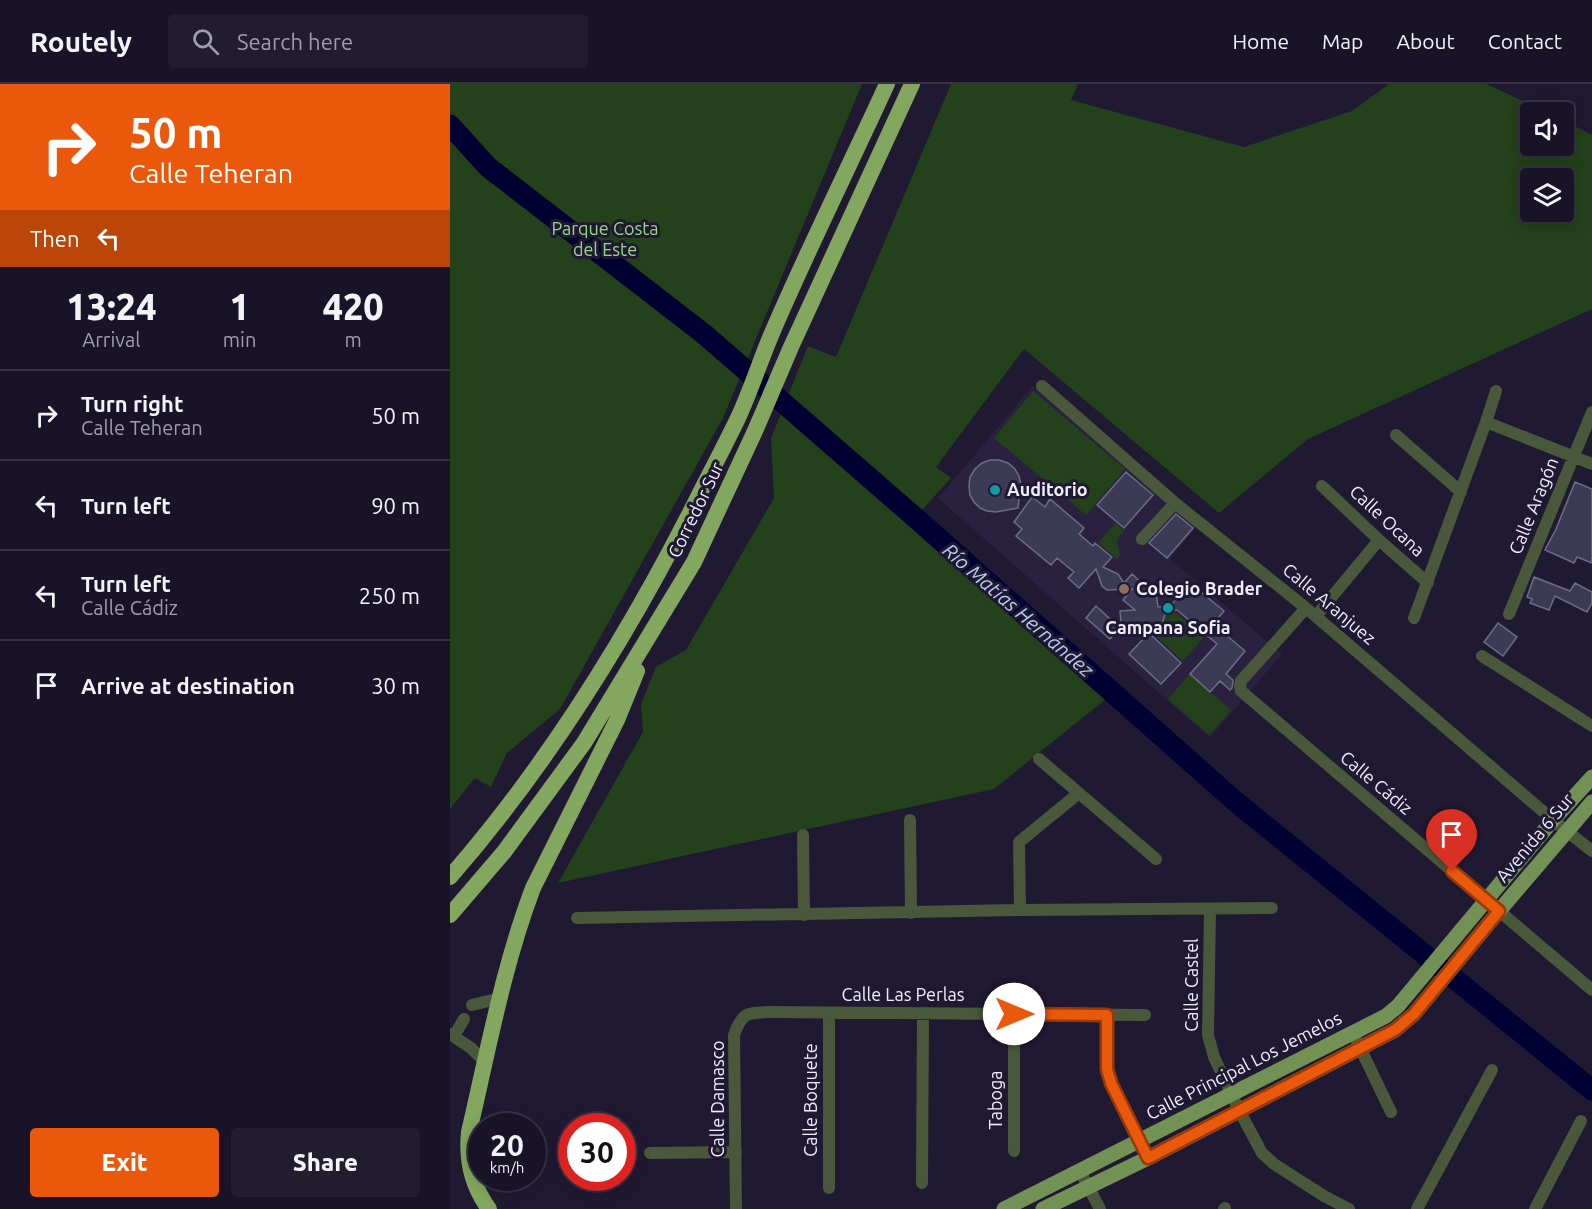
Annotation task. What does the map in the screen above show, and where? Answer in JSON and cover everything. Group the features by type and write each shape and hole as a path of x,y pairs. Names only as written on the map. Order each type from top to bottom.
{"highway":[{"name":"Corredor Sur","path":"450,877 486,835 549,750 608,661 677,540 738,417 772,333 887,84"},
{"name":"Corredor Sur","path":"450,915 504,852 584,743 694,562 755,431 790,347 912,84"},
{"path":"489,1209 473,1179 467,1148 512,949 533,888 617,720 656,626"}],"main road":[{"name":"Avenida 6 Sur","path":"1471,919 1592,777"},
{"name":"Avenida 6 Sur","path":"1484,928 1592,802"},
{"name":"Calle Principal Los Jemelos","path":"1004,1209 1386,1016 1398,1006 1471,919"},
{"name":"Calle Principal Los Jemelos","path":"1044,1209 1148,1158 1395,1030 1414,1014 1484,928"}],"street":[{"name":"Calle Aranjuez","path":"1042,386 1175,503 1311,612 1592,851"},
{"path":"1414,618 1496,391"},
{"name":"Calle Aragón","path":"1509,614 1592,412"},
{"path":"1486,422 1592,464"},
{"path":"1396,435 1461,492"},
{"name":"Calle Ocana","path":"1322,486 1428,583"},
{"path":"1142,539 1175,503"},
{"path":"1311,612 1379,540"},
{"name":"Calle Cádiz","path":"1311,612 1241,681 1241,691 1592,990"},
{"path":"1482,656 1592,726"},
{"path":"1039,759 1156,859"},
{"path":"1020,910 1019,842 1078,793"},
{"path":"910,820 911,913"},
{"path":"802,835 804,915"},
{"path":"577,918 1272,908"},
{"name":"Calle Castel","path":"1210,909 1208,1035 1214,1057 1262,1153 1274,1164 1349,1209"},
{"path":"472,1005 500,998"},
{"name":"Calle Las Perlas","path":"768,1012 1145,1015"},
{"name":"Calle Damasco","path":"736,1209 734,1035 739,1021 751,1013 768,1012"},
{"name":"Calle Boquete","path":"829,1012 829,1188"},
{"path":"922,1183 923,1013"},
{"name":"Taboga","path":"1014,1014 1014,1151"},
{"path":"1107,1015 1107,1069 1111,1083 1148,1158"},
{"path":"464,1019 452,1035 471,1048 485,1062"},
{"path":"1353,1033 1391,1112"},
{"path":"1418,1209 1492,1070"},
{"path":"1535,1209 1581,1121"},
{"path":"650,1152 736,1152"},
{"path":"1080,1171 1100,1209"}],"shaded area":[{"name":"Colegio Brader","path":"1033,386 1198,525 1170,559 1282,654 1210,738 938,498"}],"green space":[{"name":"Parque Costa del Este","path":"450,84 862,84 723,418 560,709 507,753 491,787 475,778 450,809"},
{"path":"951,84 1078,84 1071,100 1244,147 1352,111 1389,84 1486,84 1525,102 1520,102 1520,156 1574,156 1574,126 1592,135 1592,309 1308,439 1219,513 1024,349 936,467 951,478 913,520 1111,695 994,789 558,883 643,732 641,704 656,667 686,650 774,498 771,438 808,346 836,357"},
{"path":"1033,391 1125,469 1086,515 994,438"},
{"path":"1115,523 1125,531 1118,539 1120,555 1117,559 1098,543"},
{"path":"1171,608 1204,637 1183,661 1151,632 1162,625 1164,615"},
{"path":"1190,674 1231,710 1209,735 1168,699"}],"building":[{"name":"Auditorio","path":"990,460 1008,463 1015,469 1021,485 1018,508 996,512 987,511 974,502 970,495 970,477 982,463"},
{"path":"1126,472 1153,495 1124,528 1097,505"},
{"path":"1575,482 1592,489 1592,563 1577,557 1574,563 1545,550"},
{"path":"1032,497 1045,507 1050,499 1084,528 1079,534 1093,546 1095,543 1112,557 1103,567 1118,574 1124,583 1132,574 1144,585 1155,584 1158,607 1167,606 1162,625 1150,632 1139,622 1121,623 1120,611 1135,610 1123,600 1132,589 1107,590 1102,586 1096,569 1079,588 1068,578 1074,572 1057,558 1051,565 1016,536 1022,529 1014,522"},
{"path":"1176,514 1193,528 1167,558 1149,543"},
{"path":"1534,577 1570,591 1575,583 1592,592 1592,603 1587,612 1555,596 1549,610 1530,603 1532,599 1527,597"},
{"path":"1190,583 1224,611 1213,624 1245,651 1226,674 1233,680 1230,690 1220,681 1210,692 1190,674 1217,644 1177,610 1167,610"},
{"path":"1096,606 1120,628 1110,639 1086,618"},
{"path":"1498,623 1517,637 1503,656 1484,642"},
{"path":"1149,633 1181,663 1161,684 1129,654"}],"waterway":[{"name":"Río Matías Hernández","path":"450,125 488,167 704,334 1236,802 1592,1090"}],"place":[{"name":"Auditorio","path":"995,490"},
{"name":"Colegio Brader","path":"1124,589"},
{"name":"Campana Sofia","path":"1168,608"}],"route":[{"path":"1014,1014 1107,1015 1107,1069 1111,1083 1148,1158 1395,1030 1414,1014 1499,911 1452,871"}]}
